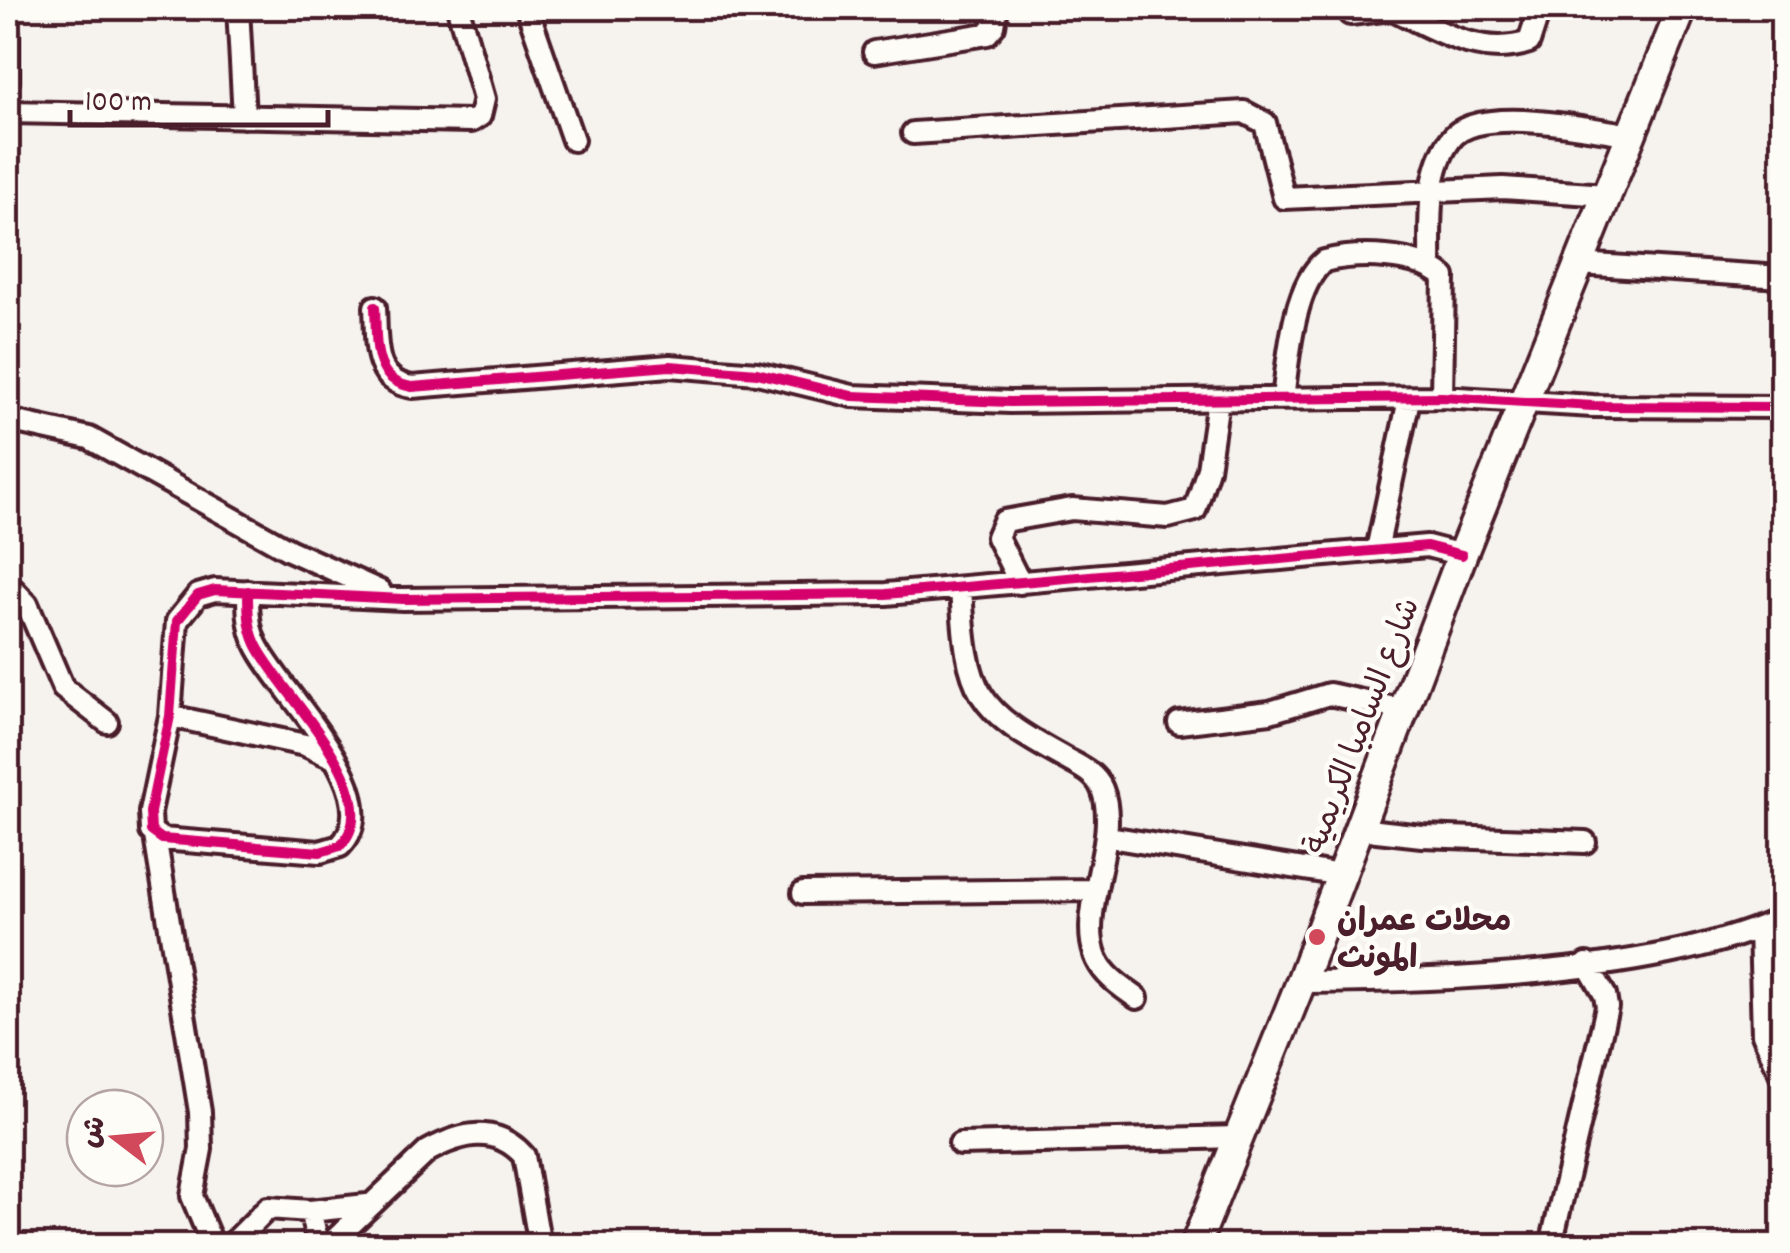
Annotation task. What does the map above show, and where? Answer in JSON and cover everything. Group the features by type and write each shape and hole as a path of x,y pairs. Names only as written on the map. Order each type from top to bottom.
{"main road":[{"name":"شارع السامبا الكريمية","path":"1195,1246 1301,982 1462,555 1682,8"}],"street":[{"path":"238,8 244,117"},
{"path":"8,112 472,122 480,116 484,98 458,8"},
{"path":"527,8 573,140"},
{"path":"874,52 987,34 994,26 997,8"},
{"path":"1350,14 1399,9 1462,41 1506,50 1529,42 1540,8"},
{"path":"8,34 8,81"},
{"path":"913,134 1244,112 1265,124 1284,198 1504,188 1607,196"},
{"path":"1430,268 1433,189 1452,137 1474,124 1544,123 1632,134"},
{"path":"1282,399 1294,327 1315,268 1336,258 1364,257 1430,268 1445,282 1442,397"},
{"path":"1579,264 1782,276"},
{"path":"375,308 382,370 392,382 412,387 670,366 757,373 852,396 1010,402 1442,397 1782,407"},
{"path":"1376,550 1410,398"},
{"path":"1020,583 997,537 1004,522 1072,509 1168,517 1184,516 1195,510 1205,483 1218,400"},
{"path":"8,420 89,438 341,577 403,599"},
{"path":"213,1246 194,1207 201,1149 200,1112 150,812 170,716 177,621 187,604 215,590 403,599 746,598 961,588 1427,546 1462,555"},
{"path":"8,584 27,604 62,688 107,722"},
{"path":"961,588 969,667 976,691 1004,724 1094,777 1105,801 1108,837 1095,890 1092,926 1097,961 1106,974 1137,998"},
{"path":"155,836 214,846 330,851 346,839 354,816 334,758 256,646 249,621 248,591"},
{"path":"1179,723 1270,712 1329,694 1404,710"},
{"path":"170,716 305,744 334,758"},
{"path":"1358,828 1422,836 1585,842"},
{"path":"1108,837 1341,875"},
{"path":"803,893 1095,890"},
{"path":"1301,982 1366,982 1586,964 1709,946 1782,918"},
{"path":"1760,928 1763,1034 1782,1077"},
{"path":"1552,1245 1606,1007 1605,994 1586,964"},
{"path":"328,1246 367,1205 428,1152 448,1140 480,1133 514,1145 524,1156 540,1246"},
{"path":"960,1144 1239,1137"},
{"path":"230,1246 268,1208 310,1211 367,1205"},
{"path":"310,1211 318,1246"}],"cycle path":[{"path":"375,307 383,368 389,377 412,387 670,366 757,373 852,396 1010,402 1442,397 1593,406 1782,407"},
{"path":"248,591 248,598 248,611 250,625 256,644 325,743 342,771 352,799 352,824 340,846 320,852 162,839 151,831 150,812 170,716 177,621 198,595 215,590 403,599 886,594 1427,546 1462,555"}],"place":[{"name":"محلات عمران المونث","path":"1317,937"}]}
